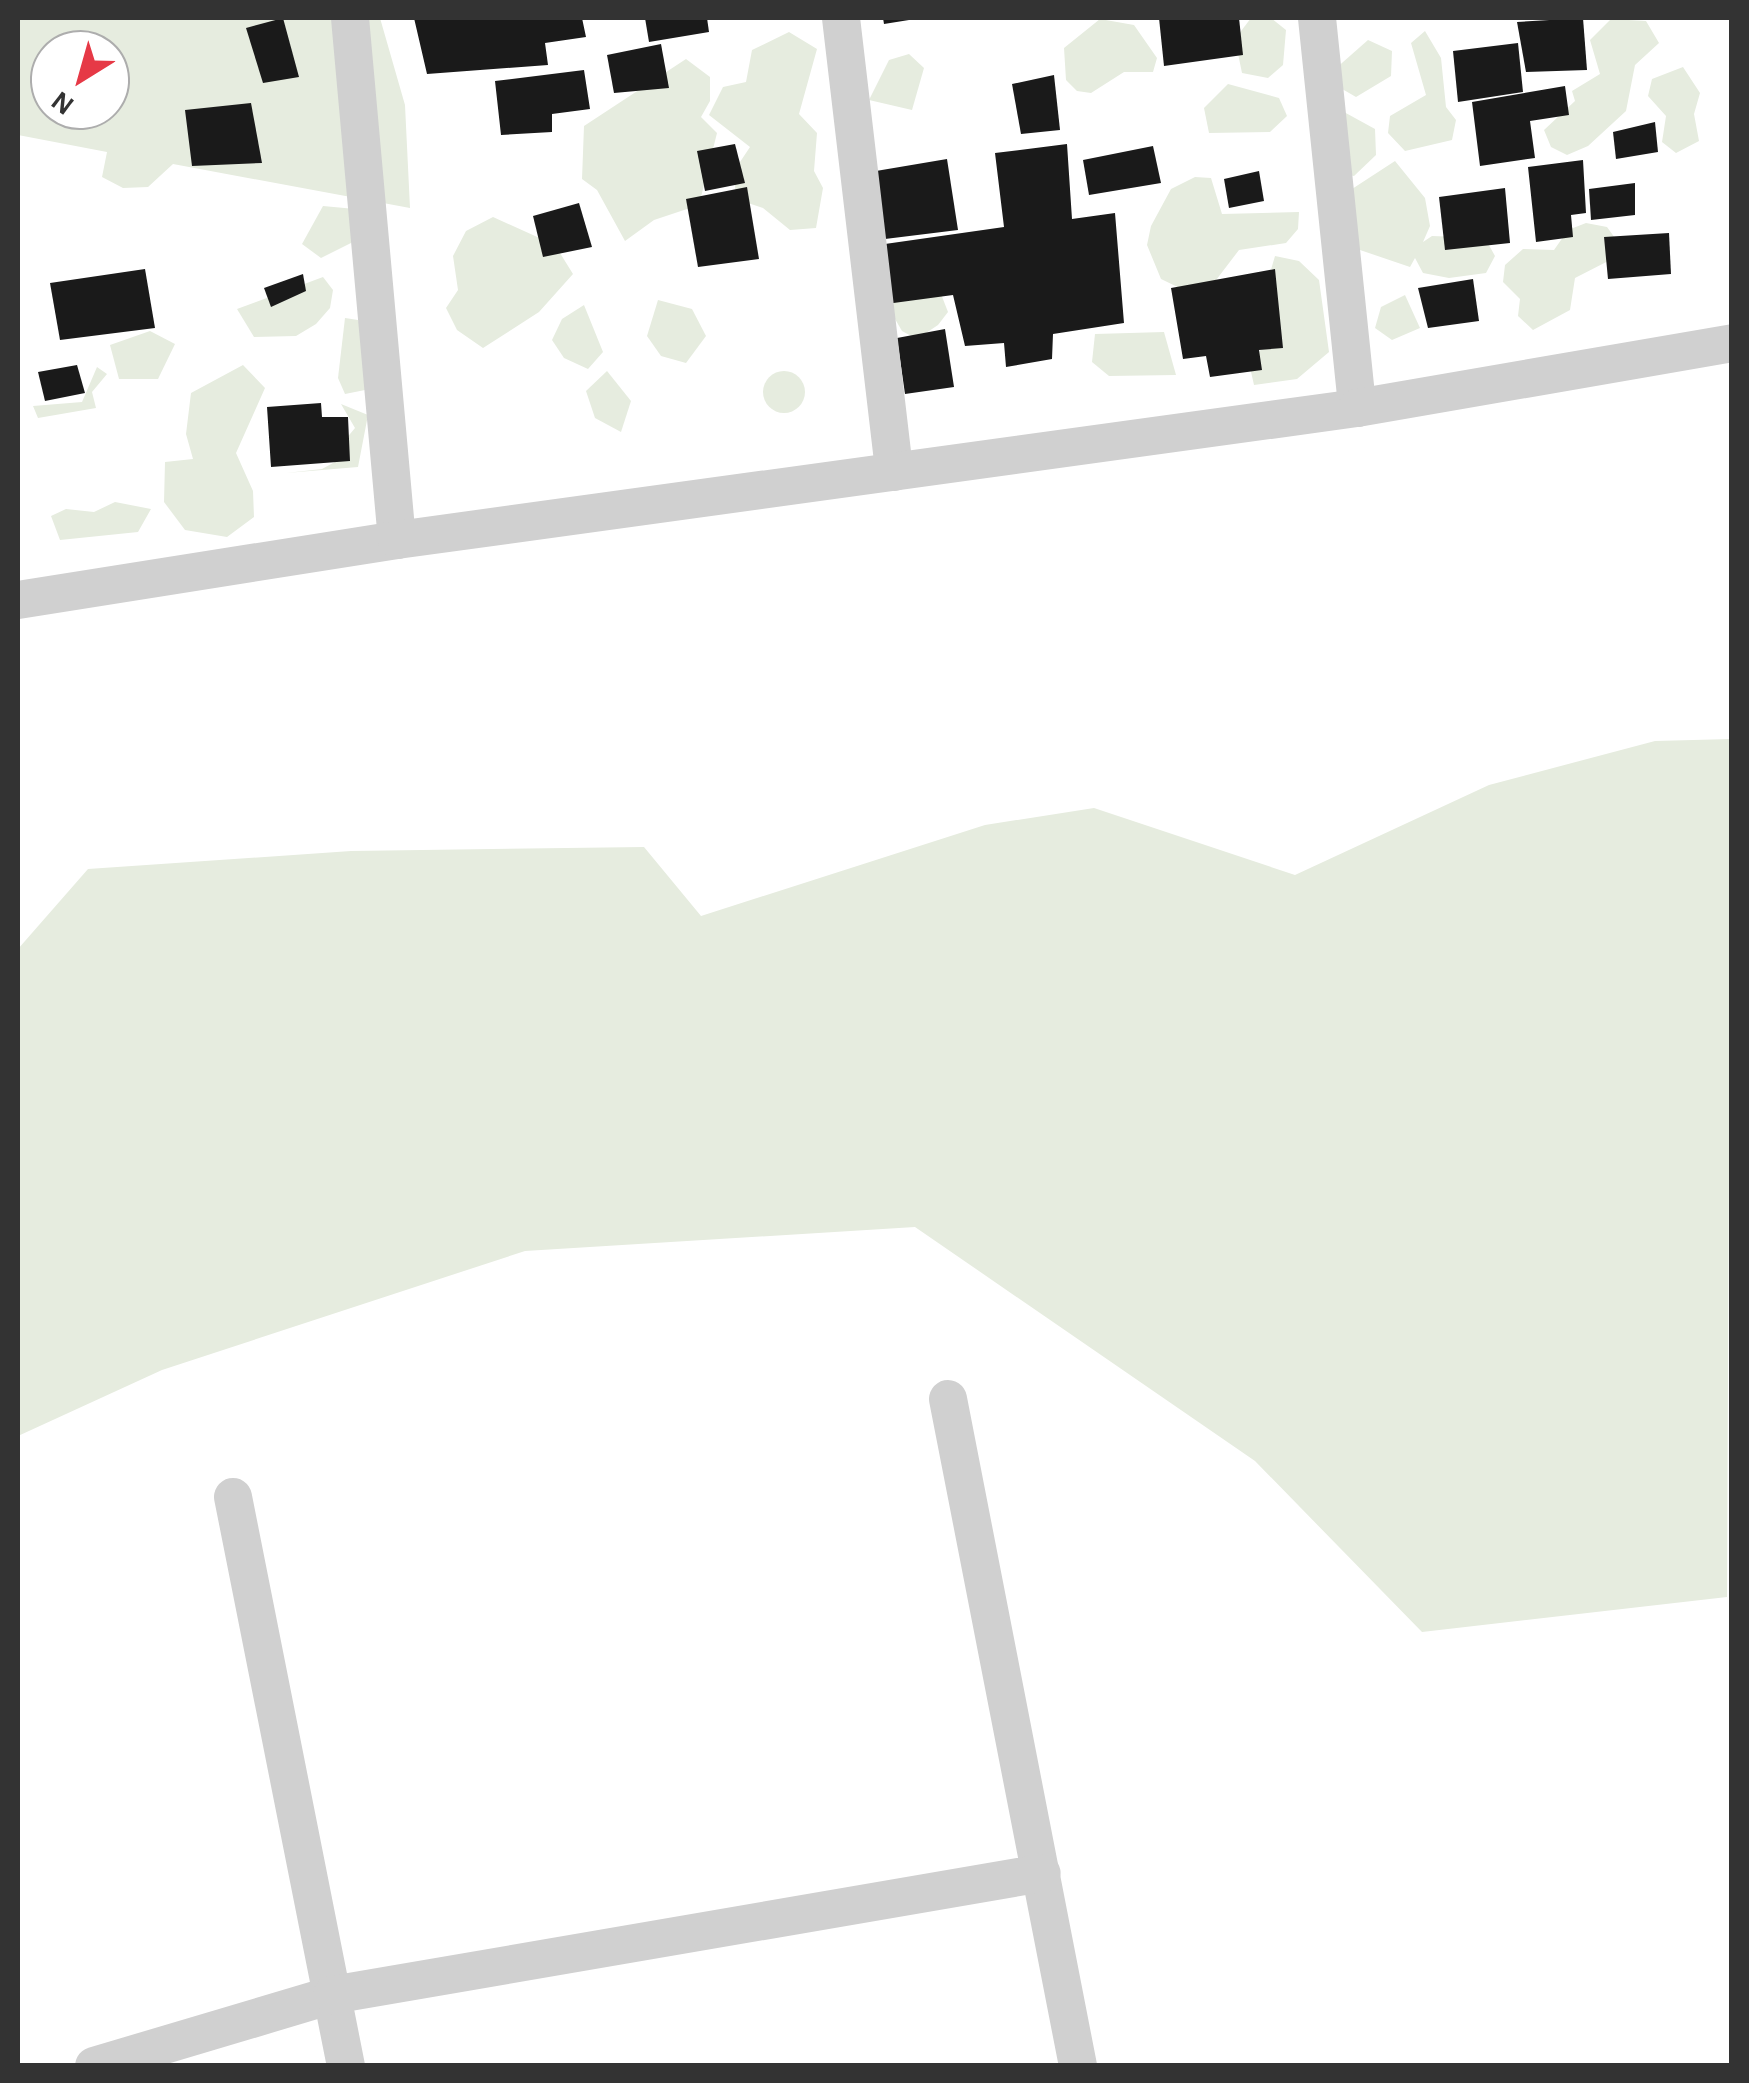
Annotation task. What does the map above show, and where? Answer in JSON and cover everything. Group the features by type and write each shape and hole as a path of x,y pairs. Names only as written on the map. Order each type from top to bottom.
{"street":[{"path":"350,18 397,540"},
{"path":"841,18 894,472"},
{"path":"1317,18 1358,408"},
{"path":"18,600 397,540 1358,408 1732,343"},
{"path":"948,1399 1078,2066"},
{"path":"233,1496 346,2066"},
{"path":"94,2066 332,1995 1042,1873"}],"shaded area":[{"path":"18,18 380,18 405,105 410,208 173,164 148,187 123,188 102,177 107,152 18,135"},
{"path":"1251,18 1271,18 1286,30 1283,65 1268,78 1242,73 1235,39"},
{"path":"1100,19 1134,25 1157,58 1153,72 1124,72 1091,93 1077,91 1066,80 1064,48"},
{"path":"1611,19 1646,21 1659,43 1635,65 1626,111 1588,146 1567,155 1551,147 1544,130 1575,101 1572,91 1600,74 1590,40"},
{"path":"1425,31 1441,58 1446,107 1456,120 1452,140 1405,151 1388,133 1390,116 1426,95 1411,43"},
{"path":"789,32 817,49 799,114 817,133 814,171 823,188 816,228 790,230 763,208 736,199 734,171 750,147 709,115 723,87 746,82 752,50"},
{"path":"1368,40 1392,51 1391,76 1356,97 1337,86 1334,70"},
{"path":"909,54 924,68 912,110 869,100 889,60"},
{"path":"686,59 710,77 710,101 701,117 717,133 699,205 654,220 625,241 597,190 582,179 584,126"},
{"path":"1683,67 1700,93 1694,114 1699,141 1676,153 1662,142 1666,116 1648,96 1652,79"},
{"path":"1228,84 1279,98 1287,116 1270,132 1209,133 1204,108"},
{"path":"1344,112 1375,129 1376,155 1354,176 1318,168"},
{"path":"1395,161 1425,198 1430,226 1423,242 1432,236 1485,238 1495,256 1486,273 1449,278 1423,273 1415,258 1410,267 1360,250 1349,234 1352,189"},
{"path":"1195,177 1211,178 1222,214 1299,212 1298,229 1286,243 1239,250 1210,288 1188,292 1161,279 1147,245 1151,226 1171,189"},
{"path":"323,206 355,209 359,239 321,258 302,244"},
{"path":"493,217 555,245 573,274 539,312 483,348 457,330 446,308 458,290 453,256 466,231"},
{"path":"1586,223 1607,227 1620,245 1616,257 1575,278 1570,310 1533,330 1518,316 1520,299 1503,282 1505,265 1523,249 1554,250 1568,230"},
{"path":"1275,256 1299,261 1319,280 1329,352 1297,379 1254,385 1249,363 1268,342 1265,290"},
{"path":"323,277 333,290 330,308 316,324 296,336 254,337 237,309"},
{"path":"941,294 948,312 938,325 917,339 902,331 891,312 894,298"},
{"path":"1405,295 1420,328 1392,340 1375,328 1381,307"},
{"path":"658,300 692,309 706,336 686,363 661,356 647,336"},
{"path":"584,305 603,352 588,369 564,358 552,340 562,319"},
{"path":"345,318 358,320 371,347 370,389 345,394 338,378"},
{"path":"150,331 175,344 158,379 119,379 110,345"},
{"path":"1164,332 1176,375 1109,376 1092,362 1095,334"},
{"path":"243,365 265,388 236,453 253,491 254,517 227,537 185,530 164,502 165,462 193,459 186,434 191,393"},
{"path":"97,367 107,374 92,392 96,408 38,418 33,406 82,402"},
{"path":"607,371 631,401 621,432 595,418 586,391"},
{"path":"784,371 799,377 805,392 799,407 784,413 769,407 763,392 769,377"},
{"path":"341,404 368,415 358,467 286,473 322,469 344,457 345,440 355,428"},
{"path":"115,502 151,509 138,532 60,540 51,516 66,509 94,512"},
{"path":"1731,739 1727,1597 1422,1632 1255,1461 915,1227 525,1251 162,1370 18,1436 18,949 88,869 351,851 644,847 701,916 985,825 1094,808 1295,875 1489,785 1655,741"}],"building":[{"path":"283,18 299,77 263,83 246,28"},
{"path":"414,18 582,18 586,37 545,43 548,65 427,74"},
{"path":"645,18 707,18 709,32 649,42"},
{"path":"883,18 908,18 909,20 884,24"},
{"path":"1159,18 1239,18 1243,55 1164,66"},
{"path":"1583,18 1587,70 1526,72 1517,22"},
{"path":"1518,43 1523,92 1458,102 1453,51"},
{"path":"661,44 669,88 614,93 607,55"},
{"path":"584,70 590,109 552,114 552,132 501,135 495,81"},
{"path":"1054,75 1060,130 1021,134 1012,84"},
{"path":"1565,86 1569,115 1530,121 1535,158 1480,166 1472,102"},
{"path":"251,103 262,163 192,166 185,110"},
{"path":"1655,122 1658,152 1616,159 1613,132"},
{"path":"735,144 745,183 705,191 697,151"},
{"path":"1067,144 1072,219 1115,213 1124,323 1053,334 1052,359 1006,367 1004,343 965,346 953,295 886,304 878,245 1004,227 995,153"},
{"path":"1153,146 1161,183 1089,195 1083,160"},
{"path":"947,159 958,230 885,239 876,171"},
{"path":"1583,160 1586,213 1571,215 1573,237 1536,242 1528,167"},
{"path":"1259,171 1264,201 1229,208 1224,179"},
{"path":"1635,183 1635,215 1591,220 1589,189"},
{"path":"747,187 759,259 698,267 686,199"},
{"path":"1505,188 1510,243 1445,250 1439,197"},
{"path":"579,203 592,247 543,257 533,216"},
{"path":"1669,233 1671,274 1608,279 1604,237"},
{"path":"145,269 155,328 60,340 50,283"},
{"path":"1275,269 1283,348 1259,350 1262,370 1210,377 1206,356 1183,359 1171,288"},
{"path":"303,274 306,291 271,307 264,288"},
{"path":"1473,279 1479,321 1428,328 1418,288"},
{"path":"945,329 954,387 905,394 897,338"},
{"path":"77,365 85,393 45,401 38,372"},
{"path":"321,403 322,417 348,417 350,461 271,467 267,407"}]}
